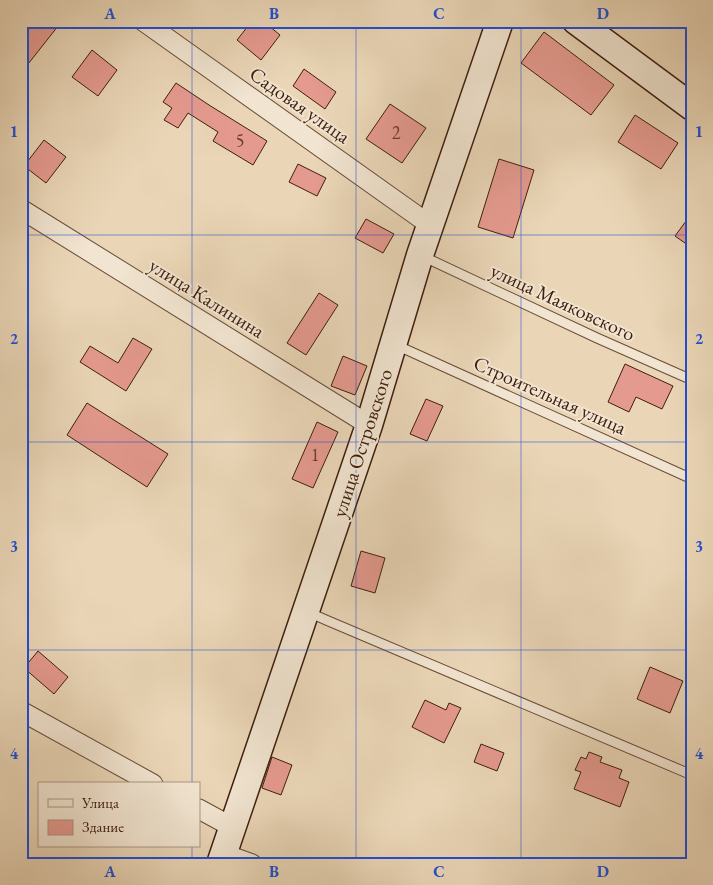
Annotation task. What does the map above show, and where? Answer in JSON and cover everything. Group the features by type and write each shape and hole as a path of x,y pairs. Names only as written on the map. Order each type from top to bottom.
{"street":[{"name":"Садовая улица","path":"143,21 430,225"},
{"name":"улица Островского","path":"222,859 369,426 420,255 500,21"},
{"path":"576,21 692,107"},
{"name":"улица Калинина","path":"21,209 369,426"},
{"path":"22,714 149,782"},
{"path":"200,810 232,827"},
{"path":"222,859 252,864"}],"lane":[{"name":"улица Маяковского","path":"420,255 692,380"},
{"name":"Строительная улица","path":"393,344 692,479"},
{"path":"306,610 692,775"}],"building":[{"path":"21,21 62,21 21,73"},
{"path":"252,21 263,21 280,35 261,60 237,40"},
{"path":"544,32 614,85 591,115 521,63"},
{"path":"92,50 117,70 98,96 72,77"},
{"path":"304,69 336,92 325,109 293,86"},
{"path":"176,83 267,141 253,165 213,141 218,132 188,113 178,128 164,120 172,108 163,102"},
{"path":"390,104 426,128 402,163 366,139"},
{"path":"635,115 678,143 661,169 618,142"},
{"path":"44,140 66,157 46,183 24,166"},
{"path":"499,159 534,170 513,238 478,227"},
{"path":"298,164 326,178 317,196 289,182"},
{"path":"692,213 692,248 675,236"},
{"path":"366,219 394,234 383,253 355,238"},
{"path":"319,293 338,305 306,355 287,343"},
{"path":"133,338 152,349 126,391 80,362 90,346 118,363"},
{"path":"343,356 367,366 355,395 331,386"},
{"path":"625,364 673,386 662,409 636,397 629,412 608,402"},
{"path":"426,399 443,406 427,441 410,434"},
{"path":"87,403 168,454 147,487 67,435"},
{"path":"317,422 338,432 313,488 292,479"},
{"path":"361,551 385,558 375,593 351,586"},
{"path":"38,651 68,677 54,694 24,668"},
{"path":"650,667 683,681 670,713 637,699"},
{"path":"425,700 446,710 449,703 461,708 444,743 412,727"},
{"path":"481,744 504,753 497,771 474,762"},
{"path":"589,752 602,757 600,762 622,770 619,778 629,782 620,807 574,789 581,772 575,770 581,757 586,759"},
{"path":"272,757 292,765 281,795 262,788"}]}
